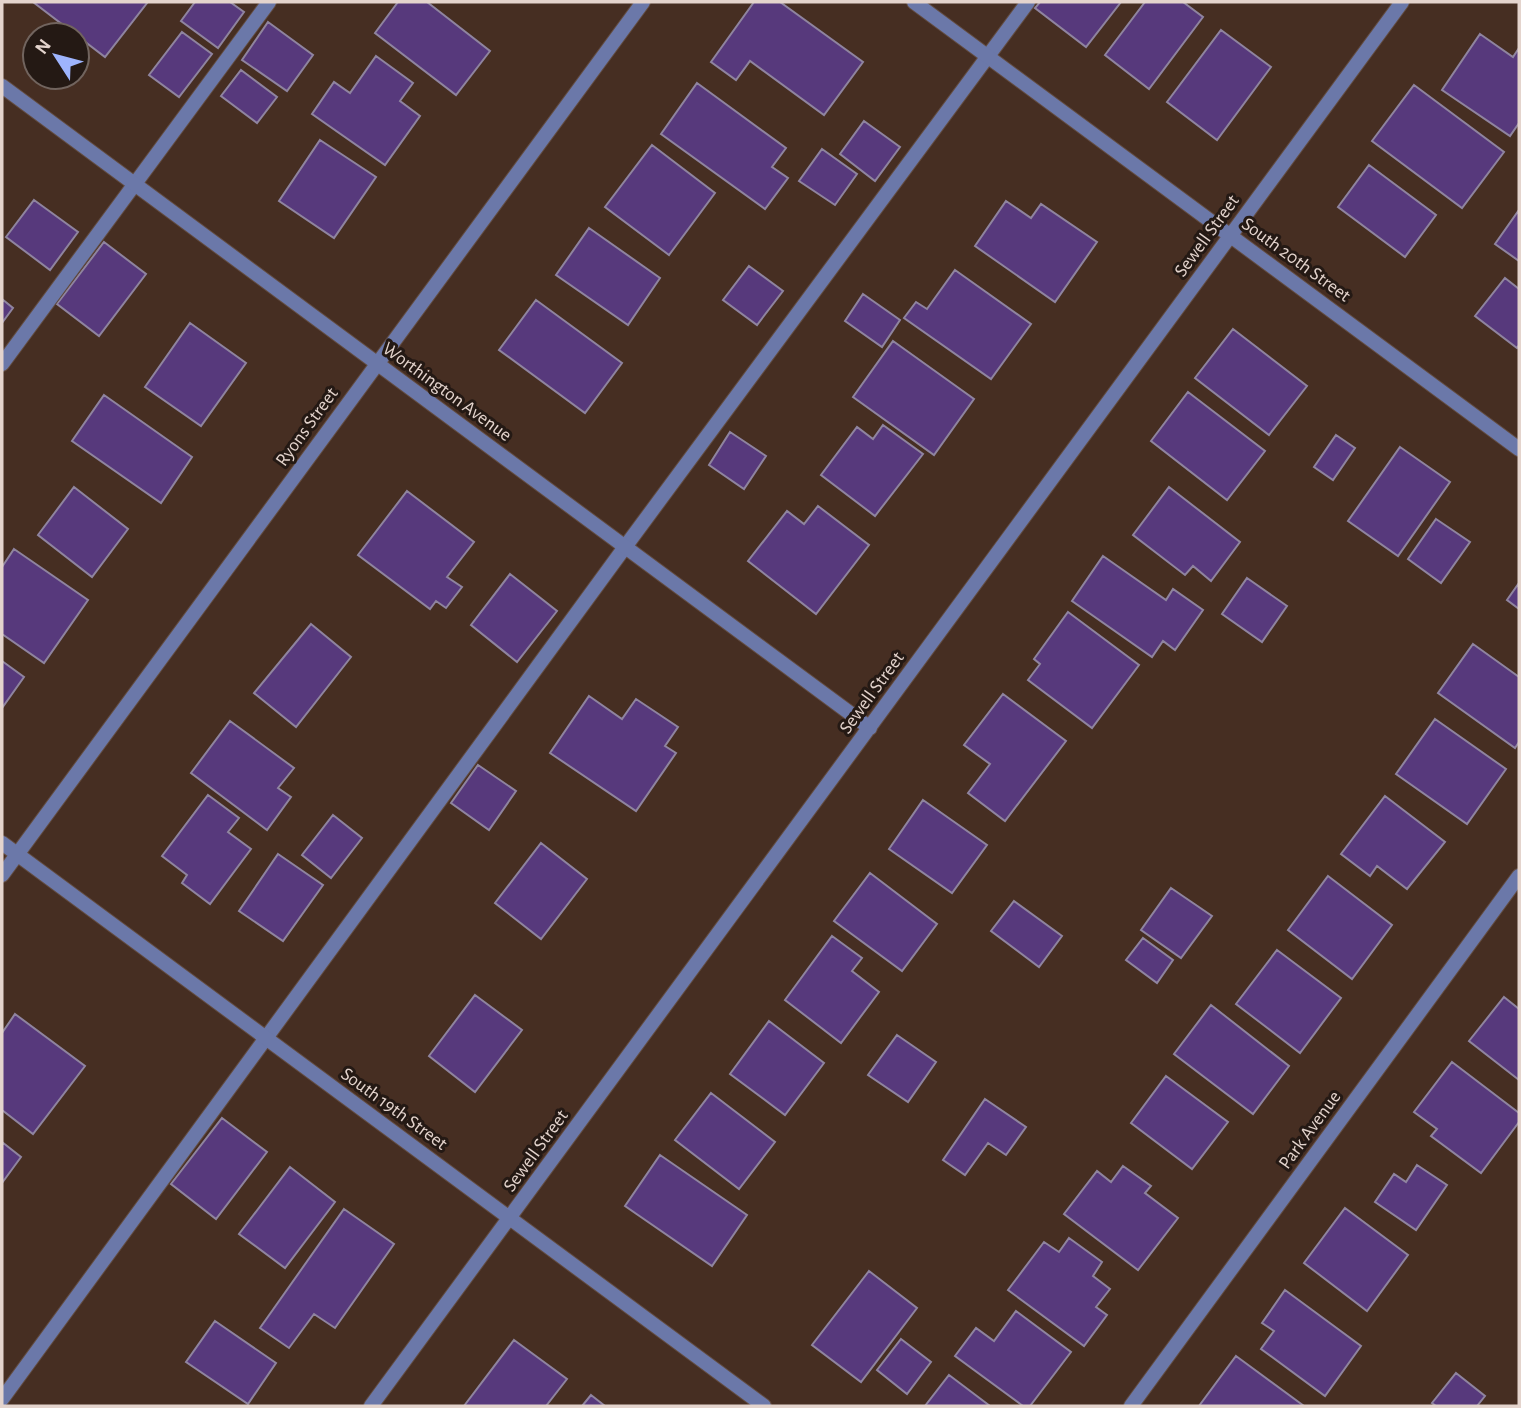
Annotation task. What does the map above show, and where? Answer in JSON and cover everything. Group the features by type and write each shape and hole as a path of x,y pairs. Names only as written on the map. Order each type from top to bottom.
{"street":[{"path":"2,364 269,2"},
{"name":"Ryons Street","path":"2,875 643,2"},
{"name":"South 20th Street","path":"914,2 1519,449"},
{"path":"2,1399 625,547 1028,2"},
{"name":"Sewell Street","path":"371,1406 1402,2"},
{"name":"Worthington Avenue","path":"2,86 870,728"},
{"name":"South 19th Street","path":"2,843 764,1406"},
{"name":"Park Avenue","path":"1131,1406 1519,876"}],"building":[{"path":"33,2 147,3 105,57 91,46 91,21 58,21"},
{"path":"195,2 230,2 244,12 218,48 181,21"},
{"path":"398,2 427,2 490,51 456,95 375,33"},
{"path":"754,2 780,2 863,62 824,115 750,61 736,80 711,62"},
{"path":"1040,2 1121,2 1086,47 1035,8"},
{"path":"1145,2 1183,2 1203,17 1149,89 1105,55"},
{"path":"268,22 313,55 287,91 242,60"},
{"path":"1221,30 1271,67 1217,140 1167,102"},
{"path":"182,32 212,54 179,97 149,75"},
{"path":"1480,34 1513,57 1519,48 1519,123 1510,136 1442,90"},
{"path":"376,56 413,83 400,101 420,116 385,165 312,114 334,82 350,93"},
{"path":"241,70 277,97 257,123 221,96"},
{"path":"697,83 786,148 772,167 788,178 765,209 661,134"},
{"path":"1414,85 1504,152 1462,208 1372,141"},
{"path":"864,121 900,147 875,181 840,154"},
{"path":"320,140 376,177 334,238 279,201"},
{"path":"652,145 715,193 669,255 605,207"},
{"path":"822,149 857,174 835,205 799,181"},
{"path":"1369,165 1436,215 1405,257 1338,207"},
{"path":"34,200 78,232 50,270 6,237"},
{"path":"1006,201 1031,218 1041,204 1097,242 1055,302 975,246"},
{"path":"1519,210 1519,261 1495,244"},
{"path":"589,228 660,278 628,325 556,275"},
{"path":"104,242 146,274 99,336 57,304"},
{"path":"749,266 783,291 757,325 723,300"},
{"path":"955,270 1031,324 991,379 904,318 916,302 927,309"},
{"path":"1505,278 1519,289 1517,348 1475,316"},
{"path":"863,294 900,320 882,347 845,321"},
{"path":"2,299 13,308 2,323"},
{"path":"536,300 622,363 585,413 499,350"},
{"path":"190,323 246,363 201,426 145,387"},
{"path":"1233,329 1307,386 1269,435 1195,378"},
{"path":"893,341 974,399 934,455 853,397"},
{"path":"1188,392 1265,451 1227,500 1151,441"},
{"path":"104,395 192,457 161,503 72,441"},
{"path":"883,425 923,454 875,516 821,475 857,427 873,439"},
{"path":"730,432 766,456 744,489 709,465"},
{"path":"1336,435 1355,448 1333,480 1314,467"},
{"path":"1400,447 1450,482 1398,556 1348,521"},
{"path":"74,487 128,529 92,577 38,535"},
{"path":"1169,487 1240,542 1211,581 1193,566 1185,575 1133,535"},
{"path":"407,491 474,542 447,577 462,587 446,608 436,601 430,609 358,555"},
{"path":"818,506 869,545 816,614 748,561 787,511 804,524"},
{"path":"1436,519 1470,542 1441,583 1408,559"},
{"path":"14,549 88,600 44,663 2,634 2,567"},
{"path":"1103,556 1166,600 1173,589 1203,610 1175,650 1163,641 1152,657 1072,601"},
{"path":"510,574 557,611 517,662 471,625"},
{"path":"1247,578 1287,606 1262,642 1222,614"},
{"path":"1519,583 1519,609 1507,600"},
{"path":"1068,612 1139,665 1092,728 1028,680 1040,664 1034,659"},
{"path":"311,624 351,657 296,727 254,693"},
{"path":"1473,644 1519,677 1519,742 1515,748 1438,693"},
{"path":"2,661 24,677 2,708"},
{"path":"1003,694 1066,741 1005,821 968,793 990,764 964,745"},
{"path":"589,696 622,719 636,699 678,727 665,746 676,753 636,811 550,753"},
{"path":"1435,719 1506,769 1467,824 1396,774"},
{"path":"230,721 294,768 278,788 291,797 267,830 191,773"},
{"path":"478,765 516,791 489,830 451,803"},
{"path":"208,795 239,818 228,832 251,849 210,904 182,883 187,875 162,856"},
{"path":"1385,796 1445,842 1407,889 1377,866 1370,876 1341,854"},
{"path":"923,800 987,845 952,893 889,849"},
{"path":"333,815 362,838 331,878 302,855"},
{"path":"541,843 587,879 541,939 495,903"},
{"path":"278,854 323,885 283,941 239,911"},
{"path":"870,873 937,924 902,971 834,921"},
{"path":"1328,876 1392,925 1352,979 1288,930"},
{"path":"1171,888 1212,916 1181,958 1141,930"},
{"path":"1014,901 1062,936 1039,967 991,931"},
{"path":"832,936 862,958 852,971 879,992 841,1043 785,1000"},
{"path":"1143,938 1173,960 1157,983 1126,960"},
{"path":"1277,950 1341,998 1300,1053 1236,1004"},
{"path":"475,995 522,1030 475,1092 429,1056"},
{"path":"1504,997 1519,1009 1519,1080 1469,1041"},
{"path":"1211,1005 1289,1066 1253,1114 1174,1054"},
{"path":"15,1014 85,1066 33,1134 2,1110 2,1033"},
{"path":"769,1021 824,1063 785,1115 730,1074"},
{"path":"897,1035 936,1062 908,1102 868,1075"},
{"path":"1452,1062 1519,1113 1519,1122 1481,1173 1431,1136 1437,1129 1414,1112"},
{"path":"1166,1076 1228,1122 1192,1169 1131,1123"},
{"path":"711,1093 775,1142 739,1189 675,1140"},
{"path":"985,1099 1026,1127 1006,1155 988,1143 965,1175 943,1160"},
{"path":"222,1118 267,1152 216,1219 171,1184"},
{"path":"2,1142 21,1157 2,1183"},
{"path":"660,1155 747,1215 712,1266 625,1206"},
{"path":"1417,1165 1447,1185 1416,1230 1375,1202 1394,1174 1406,1182"},
{"path":"1123,1166 1151,1186 1145,1193 1178,1218 1138,1270 1064,1214 1097,1171 1111,1182"},
{"path":"290,1167 335,1202 285,1268 239,1234"},
{"path":"1345,1208 1408,1255 1367,1311 1304,1263"},
{"path":"344,1209 394,1244 335,1328 314,1314 289,1348 260,1328"},
{"path":"1069,1238 1102,1262 1093,1276 1110,1289 1096,1307 1107,1315 1084,1346 1008,1290 1044,1242 1059,1252"},
{"path":"869,1271 917,1308 861,1382 812,1345"},
{"path":"1285,1290 1361,1346 1325,1396 1261,1349 1274,1331 1262,1323"},
{"path":"1016,1311 1071,1352 1030,1406 1023,1406 955,1356 976,1328 994,1341"},
{"path":"215,1321 276,1363 248,1404 186,1362"},
{"path":"901,1339 931,1362 907,1394 877,1370"},
{"path":"514,1340 567,1379 546,1406 464,1406"},
{"path":"1236,1356 1304,1406 1199,1406"},
{"path":"1456,1373 1485,1396 1477,1406 1436,1406 1432,1403"},
{"path":"949,1375 990,1406 925,1406"},
{"path":"591,1395 605,1406 582,1406"}]}
